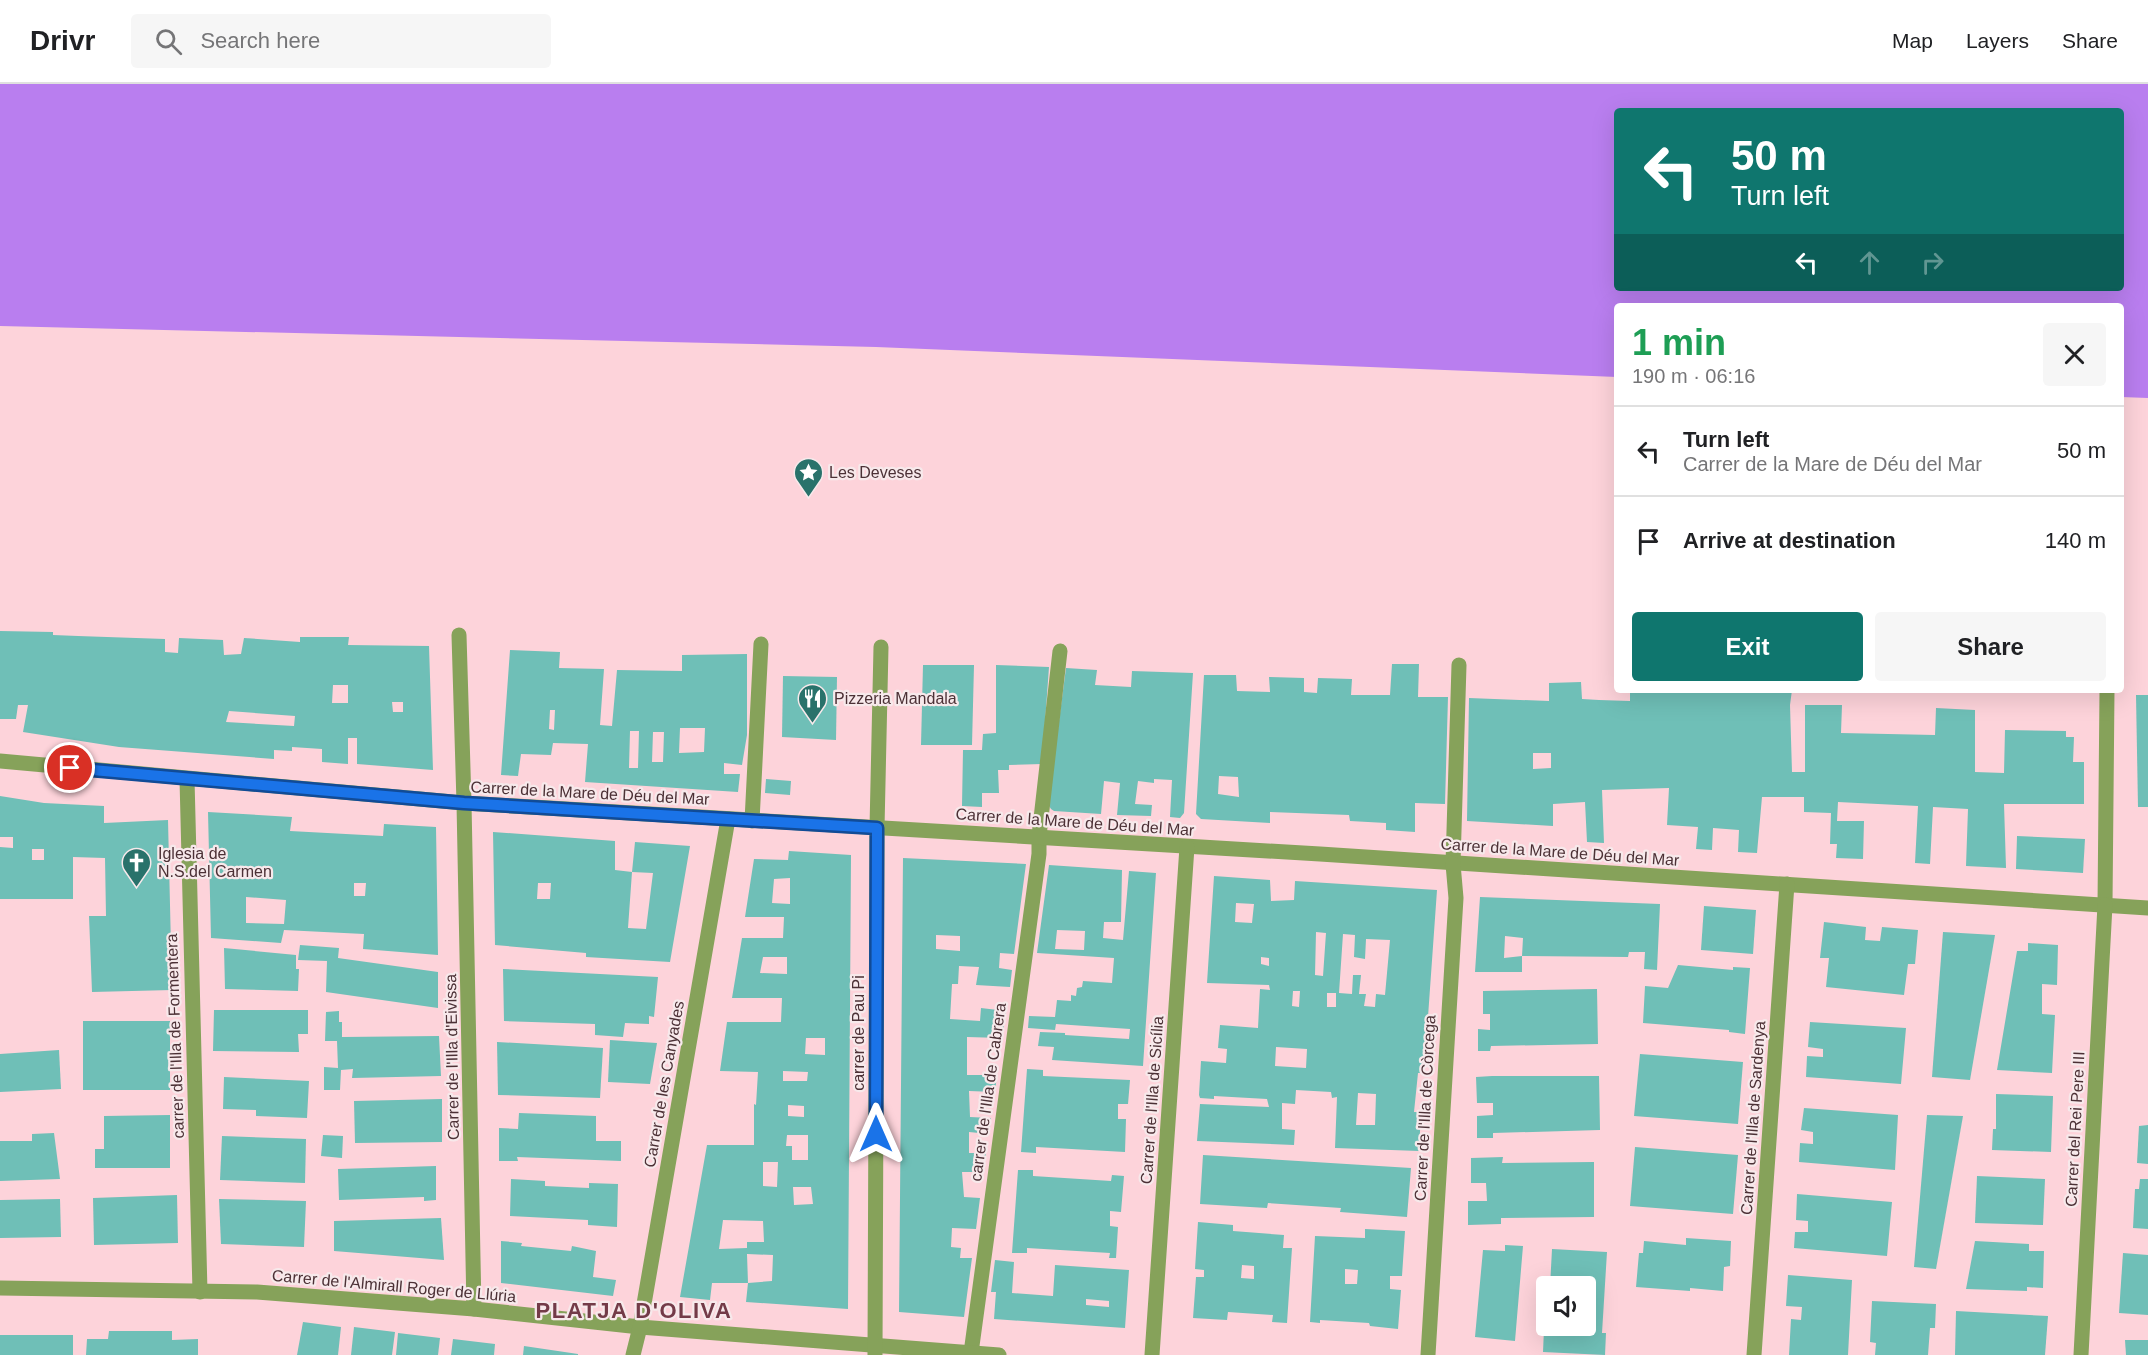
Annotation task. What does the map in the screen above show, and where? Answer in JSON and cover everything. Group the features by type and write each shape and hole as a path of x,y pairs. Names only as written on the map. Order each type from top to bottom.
{"street":[{"name":"Carrer de l'Illa d'Eivissa","path":"459,635 474,1309"},
{"path":"752,821 761,644"},
{"name":"carrer de Pau Pi","path":"875,1350 877,828 881,647"},
{"name":"carrer de l'Illa de Cabrera","path":"971,1353 1039,854 1039,836 1060,651"},
{"name":"Carrer de l'Illa de Còrcega","path":"1428,1355 1456,898 1453,864 1459,666"},
{"name":"Carrer del Rei Pere III","path":"2082,1355 2105,905 2108,693"},
{"name":"Carrer de la Mare de Déu del Mar","path":"0,761 464,803 1039,836 2148,908"},
{"name":"carrer de l'Illa de Formentera","path":"187,779 201,1292"},
{"name":"Carrer de les Canyades","path":"633,1355 640,1327 729,819"},
{"name":"Carrer de l'Illa de Sicília","path":"1152,1355 1187,847"},
{"name":"Carrer de l'Illa de Sardenya","path":"1754,1355 1787,884"},
{"name":"Carrer de l'Almirall Roger de Llúria","path":"0,1288 257,1293 474,1309 875,1350 999,1355"}],"shaded area":[{"path":"0,84 2148,84 2148,398 2124,397 2124,303 1614,303 1614,377 876,347 0,326"}],"building":[{"path":"0,631 165,639 165,652 178,653 179,638 223,640 224,655 241,654 244,638 300,642 300,637 349,637 348,645 429,646 433,770 357,764 357,738 348,738 348,764 322,762 322,749 292,747 292,751 274,750 274,759 119,747 23,732 28,705 18,705 16,719 0,719","holes":["333,685 348,685 348,703 332,703","392,702 403,702 403,712 393,712","229,711 295,716 294,726 226,722"]},
{"path":"510,650 560,652 559,668 604,669 600,725 612,726 617,670 682,671 682,655 747,654 747,735 742,765 724,763 724,774 740,774 738,792 585,782 588,744 553,743 551,755 521,754 518,776 501,775","holes":["550,710 555,710 554,730 549,729","680,728 705,728 704,752 679,753","630,731 639,731 638,768 629,768","653,732 664,732 663,762 652,762"]},
{"path":"1392,664 1419,664 1418,697 1448,697 1445,804 1415,803 1415,832 1386,830 1386,823 1350,821 1349,815 1270,812 1270,823 1201,819 1196,814 1204,675 1236,675 1237,691 1270,692 1269,677 1304,678 1304,692 1317,693 1318,678 1352,679 1351,695 1390,695","holes":["1219,776 1238,777 1239,797 1218,794"]},
{"path":"923,665 974,665 972,745 921,745"},
{"path":"996,665 1049,667 1042,764 1009,765 1009,770 998,770 999,793 982,793 982,807 962,806 963,750 982,750 983,734 996,733"},
{"path":"1066,668 1097,670 1095,685 1131,687 1132,671 1193,673 1184,813 1180,818 1170,817 1172,780 1154,779 1154,783 1138,781 1135,804 1152,805 1151,816 1117,815 1120,783 1104,781 1101,814 1051,809 1048,804"},
{"path":"783,676 837,677 836,740 782,737"},
{"path":"1581,682 1582,699 1630,701 1630,693 1792,693 1792,772 1805,772 1805,705 1842,705 1841,733 1935,735 1936,708 1975,710 1975,772 2004,773 2005,730 2066,731 2066,737 2074,737 2073,762 2084,762 2084,804 2004,804 2006,868 1966,866 1968,809 1933,807 1930,864 1915,863 1918,806 1838,802 1837,821 1864,821 1863,859 1836,858 1837,844 1830,844 1831,813 1804,812 1804,797 1762,797 1757,853 1738,852 1739,830 1713,828 1712,850 1696,849 1698,827 1667,825 1669,788 1602,790 1604,843 1587,842 1585,802 1553,804 1553,826 1467,821 1469,698 1549,701 1549,683","holes":["1533,753 1551,753 1551,768 1533,769"]},
{"path":"2136,695 2148,695 2148,807 2138,807"},
{"path":"766,779 791,781 790,795 765,793"},
{"path":"0,796 44,803 104,806 104,823 168,820 172,990 92,992 89,916 106,916 105,858 73,857 73,899 0,899 0,847 13,848 13,837 0,837","holes":["32,849 44,849 44,860 32,860"]},
{"path":"208,812 292,817 290,831 383,836 384,824 436,827 438,955 363,949 364,934 284,930 281,943 211,938","holes":["354,883 366,883 365,896 354,896","246,897 286,900 284,924 246,923"]},
{"path":"493,832 615,841 615,870 632,872 635,842 690,846 670,962 586,957 586,953 495,945","holes":["632,872 653,873 646,929 628,928","538,883 551,883 550,899 537,899"]},
{"path":"2017,836 2085,839 2083,873 2016,869"},
{"path":"789,851 851,855 848,1309 746,1302 748,1283 712,1283 710,1300 680,1297 707,1145 754,1145 754,1104 756,1105 758,1072 720,1071 727,1022 781,1022 782,998 732,998 742,938 783,938 784,917 745,917 754,859 788,860","holes":["790,878 790,904 772,903 774,879","763,957 787,957 787,974 760,973","806,1038 825,1038 825,1055 805,1054","783,1071 808,1072 807,1081 783,1081","788,1105 804,1106 804,1117 788,1116","787,1135 808,1135 808,1160 792,1160 792,1146 786,1146","763,1162 778,1162 777,1187 763,1186","793,1187 811,1187 813,1204 794,1205","723,1220 763,1221 764,1242 747,1242 747,1248 719,1249","747,1254 773,1255 772,1281 748,1283"]},
{"path":"903,858 1026,864 1014,954 1000,953 999,968 1012,970 1010,987 976,985 979,967 959,966 958,984 952,984 950,1019 980,1021 981,1008 1006,1011 1002,1038 967,1037 967,1075 997,1075 995,1092 969,1091 970,1117 991,1118 989,1134 969,1132 969,1153 986,1153 983,1172 962,1172 964,1197 980,1198 976,1229 952,1228 951,1247 961,1248 960,1258 972,1258 964,1317 899,1312","holes":["936,935 960,936 960,951 936,949"]},
{"path":"1049,865 1122,870 1121,922 1104,922 1103,938 1123,940 1129,871 1156,873 1143,1066 1052,1060 1054,1047 1038,1046 1040,1032 1129,1039 1130,1029 1056,1024 1055,1030 1028,1028 1029,1016 1055,1017 1057,1000 1071,1001 1071,995 1076,996 1077,988 1082,987 1083,981 1112,983 1114,958 1037,953","holes":["1057,930 1085,931 1084,950 1055,949"]},
{"path":"1214,876 1270,880 1271,901 1294,900 1295,881 1437,890 1424,1073 1418,1073 1414,1112 1421,1112 1419,1151 1335,1148 1337,1097 1332,1098 1331,1092 1296,1090 1295,1104 1282,1103 1282,1129 1295,1130 1294,1145 1197,1141 1200,1104 1269,1107 1267,1099 1214,1096 1214,1099 1200,1098 1201,1061 1226,1063 1227,1049 1218,1048 1220,1025 1258,1028 1260,989 1270,990 1269,985 1207,983","holes":["1236,903 1254,904 1252,923 1235,922","1316,932 1326,933 1323,976 1315,975","1343,934 1355,935 1354,957 1365,959 1366,939 1390,940 1385,995 1376,994 1375,1007 1364,1006 1366,994 1359,994 1361,975 1353,975 1352,994 1339,993","1261,957 1269,958 1269,966 1261,964","1293,991 1300,991 1299,1007 1292,1006","1327,993 1336,993 1336,1007 1327,1007","1276,1047 1307,1049 1306,1068 1275,1066","1358,1093 1376,1094 1375,1125 1356,1125"]},
{"path":"1480,897 1660,904 1657,970 1644,969 1645,952 1629,952 1628,957 1522,956 1522,972 1475,972","holes":["1505,936 1523,938 1522,956 1504,958"]},
{"path":"1704,906 1756,910 1753,954 1701,950"},
{"path":"1824,922 1866,927 1865,940 1880,941 1882,927 1918,930 1915,964 1908,964 1904,995 1826,987 1829,958 1820,958"},
{"path":"1943,932 1995,935 1970,1080 1932,1077"},
{"path":"2028,943 2058,945 2057,985 2042,984 2042,1014 2055,1015 2052,1073 1997,1070 2017,951 2028,951"},
{"path":"300,945 339,948 338,958 438,972 438,1008 326,992 327,961 298,960"},
{"path":"224,948 296,955 296,969 299,969 298,991 225,989"},
{"path":"1678,965 1733,970 1733,967 1750,968 1745,1034 1729,1032 1729,1030 1643,1023 1645,986 1668,988"},
{"path":"503,969 658,977 654,1017 649,1016 649,1024 625,1023 623,1037 595,1035 595,1024 504,1021"},
{"path":"1597,989 1598,1044 1491,1046 1490,1051 1478,1051 1478,1029 1490,1030 1490,1014 1483,1014 1483,991"},
{"path":"214,1010 308,1010 308,1034 298,1034 299,1052 213,1051"},
{"path":"339,1011 342,1037 439,1036 441,1076 352,1078 353,1069 341,1070 340,1090 324,1090 324,1067 338,1068 337,1041 325,1041 326,1012"},
{"path":"83,1021 170,1021 170,1090 83,1090"},
{"path":"1810,1022 1906,1028 1901,1084 1806,1077 1807,1056 1823,1057 1823,1049 1808,1047"},
{"path":"610,1040 657,1043 650,1084 608,1082"},
{"path":"497,1042 603,1048 600,1098 498,1095"},
{"path":"59,1050 61,1089 0,1092 0,1054"},
{"path":"1640,1054 1743,1062 1738,1124 1634,1116"},
{"path":"1027,1069 1043,1070 1043,1076 1130,1080 1128,1104 1118,1104 1118,1119 1126,1119 1125,1152 1036,1147 1036,1153 1021,1152"},
{"path":"1599,1076 1600,1130 1493,1133 1493,1138 1477,1138 1477,1116 1493,1115 1493,1103 1477,1103 1476,1077"},
{"path":"224,1077 309,1081 307,1118 256,1116 256,1110 223,1109"},
{"path":"1996,1094 2053,1096 2051,1152 1992,1150 1993,1129 1996,1129"},
{"path":"442,1099 442,1142 355,1143 354,1101"},
{"path":"1804,1108 1898,1115 1895,1170 1799,1162 1800,1143 1813,1144 1813,1132 1801,1130"},
{"path":"519,1113 596,1116 596,1141 621,1141 621,1161 517,1157 518,1161 499,1161 499,1128 518,1129"},
{"path":"170,1115 170,1168 95,1168 95,1149 104,1149 104,1116"},
{"path":"1927,1115 1963,1116 1936,1269 1914,1267"},
{"path":"2148,1125 2148,1164 2137,1163 2139,1126"},
{"path":"54,1133 60,1179 0,1181 0,1141 32,1141 32,1134"},
{"path":"323,1135 343,1136 342,1158 321,1156"},
{"path":"222,1136 306,1139 305,1183 220,1180"},
{"path":"1635,1147 1738,1155 1733,1214 1630,1206"},
{"path":"1203,1155 1411,1168 1407,1217 1340,1212 1341,1208 1268,1203 1267,1208 1200,1204"},
{"path":"1503,1157 1502,1163 1594,1162 1594,1217 1501,1218 1501,1224 1468,1225 1468,1201 1487,1201 1486,1183 1471,1183 1471,1158"},
{"path":"436,1166 436,1200 424,1201 424,1197 339,1200 338,1169"},
{"path":"1018,1170 1033,1170 1033,1176 1111,1181 1112,1175 1124,1176 1121,1212 1110,1211 1110,1226 1118,1227 1116,1258 1109,1258 1110,1253 1027,1248 1027,1253 1012,1253"},
{"path":"1977,1176 2045,1179 2043,1225 1975,1223"},
{"path":"511,1179 545,1181 545,1186 589,1188 589,1183 618,1184 617,1227 588,1225 588,1220 510,1216"},
{"path":"2140,1179 2148,1179 2148,1229 2133,1228 2135,1189 2139,1189"},
{"path":"1797,1194 1892,1202 1887,1256 1794,1248 1795,1232 1808,1232 1808,1221 1796,1220"},
{"path":"177,1195 178,1243 94,1245 93,1198"},
{"path":"60,1199 61,1237 0,1238 0,1200"},
{"path":"219,1199 306,1201 304,1247 221,1244"},
{"path":"441,1218 444,1260 334,1251 334,1221"},
{"path":"1198,1222 1233,1225 1233,1231 1284,1235 1283,1248 1292,1248 1287,1323 1272,1322 1273,1315 1228,1312 1227,1320 1193,1318 1196,1277 1204,1277 1204,1270 1195,1269","holes":["1242,1265 1254,1266 1254,1279 1241,1278"]},
{"path":"1365,1229 1405,1231 1402,1276 1390,1276 1390,1289 1401,1290 1398,1329 1370,1326 1369,1323 1320,1320 1320,1323 1310,1322 1315,1236 1365,1238","holes":["1345,1269 1358,1270 1357,1284 1345,1284"]},
{"path":"1686,1238 1731,1241 1730,1266 1724,1267 1723,1291 1636,1287 1639,1253 1643,1253 1644,1241 1686,1245"},
{"path":"501,1241 522,1243 521,1246 571,1251 572,1246 596,1251 593,1277 616,1280 613,1296 501,1283"},
{"path":"1975,1241 2029,1244 2029,1251 2044,1251 2043,1288 2027,1287 2027,1291 1966,1289"},
{"path":"1505,1245 1523,1246 1515,1341 1475,1337 1483,1250 1505,1251"},
{"path":"1552,1249 1607,1252 1602,1333 1606,1333 1605,1355 1543,1352 1544,1336 1596,1336 1596,1276 1551,1276"},
{"path":"2123,1253 2148,1255 2148,1315 2119,1313"},
{"path":"995,1260 1014,1262 1012,1293 1053,1296 1055,1265 1129,1270 1125,1328 994,1319 996,1292 991,1292","holes":["1086,1299 1109,1301 1109,1307 1086,1305"]},
{"path":"1788,1275 1852,1280 1848,1355 1789,1355 1791,1319 1801,1320 1802,1307 1786,1306"},
{"path":"1872,1301 1936,1304 1935,1328 1930,1328 1928,1355 1875,1355 1876,1343 1870,1342"},
{"path":"1956,1311 2048,1316 2045,1355 1955,1355"},
{"path":"303,1322 341,1327 338,1355 297,1355"},
{"path":"354,1327 395,1332 392,1355 351,1355"},
{"path":"109,1331 172,1331 172,1340 198,1339 198,1355 86,1355 87,1339 108,1339"},
{"path":"398,1333 440,1338 438,1355 396,1355"},
{"path":"0,1335 73,1335 73,1355 0,1355"},
{"path":"453,1339 495,1344 494,1355 451,1355"},
{"path":"2125,1340 2148,1340 2148,1355 2126,1355"},
{"path":"524,1346 578,1354 578,1355 523,1355"}],"place":[{"name":"Les Deveses","path":"808,498"},
{"name":"Pizzeria Mandala","path":"813,724"},
{"name":"Iglesia de N.S.del Carmen","path":"137,888"}],"district":[{"name":"PLATJA D'OLIVA","path":"634,1310"}],"route":[{"path":"70,768 464,803 877,828 876,1134"}]}
